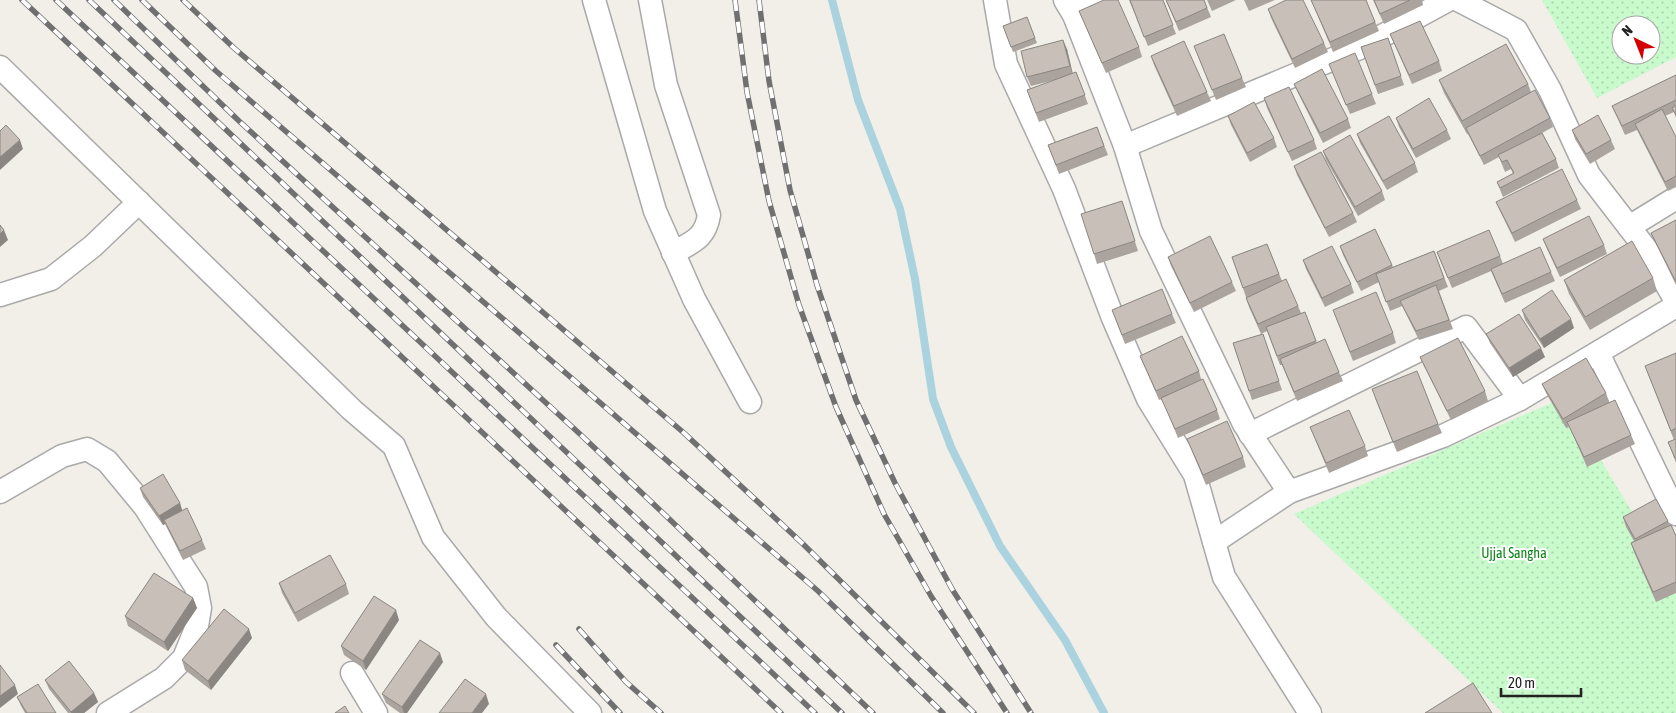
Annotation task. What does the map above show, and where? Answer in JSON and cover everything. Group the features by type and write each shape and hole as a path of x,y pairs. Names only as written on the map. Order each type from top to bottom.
{"street":[{"path":"594,0 655,211 672,253 750,402"},
{"path":"650,0 666,85 709,215 707,229 698,239 672,253"},
{"path":"995,0 1006,64 1064,189 1113,318 1148,399 1195,475 1224,578 1310,713"},
{"path":"1100,0 1069,7 1125,146 1151,231 1250,434 1289,492"},
{"path":"1125,146 1362,47 1448,0"},
{"path":"1458,0 1516,30 1550,90 1589,175 1646,248 1676,301"},
{"path":"0,66 352,410 394,446 433,537 496,617 590,713"},
{"path":"1629,227 1676,198"},
{"path":"0,295 51,279 93,246 139,202"},
{"path":"1214,542 1289,492 1443,436 1520,399 1676,306"},
{"path":"1250,434 1466,327 1520,399"},
{"path":"1598,353 1676,514"},
{"path":"0,492 62,456 87,449 107,461 128,486 163,534 196,587 200,608 197,626 184,658 164,678 108,713"},
{"path":"352,673 376,713"}],"green space":[{"path":"1542,0 1676,0 1676,57 1661,65 1661,15 1611,15 1611,65 1661,65 1597,98"},
{"name":"Ujjal Sangha","path":"1563,398 1676,584 1676,713 1503,713 1294,514"}],"building":[{"path":"1104,0 1118,0 1139,47 1102,63 1079,11"},
{"path":"1130,0 1163,0 1173,25 1144,37"},
{"path":"1166,0 1204,0 1207,8 1176,22"},
{"path":"1286,0 1303,0 1324,43 1292,59 1268,9"},
{"path":"1311,0 1366,0 1375,22 1330,42"},
{"path":"1374,0 1410,0 1380,14"},
{"path":"1027,17 1035,38 1011,47 1003,26"},
{"path":"1420,21 1439,61 1409,75 1390,34"},
{"path":"1224,34 1242,78 1212,90 1194,46"},
{"path":"1388,38 1401,76 1375,85 1361,47"},
{"path":"1063,40 1070,66 1027,77 1021,51"},
{"path":"1184,41 1207,92 1174,106 1151,56"},
{"path":"1506,44 1528,84 1462,121 1439,80"},
{"path":"1355,53 1372,94 1346,105 1329,64"},
{"path":"1322,69 1348,119 1320,133 1294,84"},
{"path":"1076,72 1085,95 1036,113 1027,90"},
{"path":"1676,75 1676,100 1622,126 1612,106"},
{"path":"1289,87 1314,140 1288,152 1264,98"},
{"path":"1535,90 1550,118 1480,156 1466,128"},
{"path":"1429,98 1447,130 1413,149 1396,118"},
{"path":"1254,102 1274,138 1247,153 1228,116"},
{"path":"1676,105 1676,115 1672,108"},
{"path":"1662,109 1676,137 1676,176 1665,182 1635,124"},
{"path":"1598,115 1611,140 1586,154 1572,130"},
{"path":"1389,116 1415,163 1383,181 1357,134"},
{"path":"6,125 20,140 0,157 0,131"},
{"path":"1097,127 1104,146 1056,165 1048,145"},
{"path":"1542,133 1556,159 1500,188 1497,182 1514,173 1507,160 1502,162 1498,155"},
{"path":"1350,135 1382,191 1355,207 1323,151"},
{"path":"1321,152 1353,213 1325,228 1294,166"},
{"path":"1562,169 1577,200 1512,233 1496,202"},
{"path":"1122,201 1135,241 1094,254 1081,214"},
{"path":"1589,216 1604,245 1557,268 1543,239"},
{"path":"1676,220 1676,282 1651,233"},
{"path":"0,225 4,230 0,234"},
{"path":"1375,229 1392,265 1357,282 1340,246"},
{"path":"1489,230 1500,256 1448,278 1437,252"},
{"path":"1210,236 1232,282 1190,303 1168,257"},
{"path":"1632,241 1653,278 1585,317 1564,280"},
{"path":"1267,244 1279,274 1243,288 1232,257"},
{"path":"1332,246 1351,284 1322,298 1303,260"},
{"path":"1540,247 1551,272 1502,294 1491,269"},
{"path":"1434,251 1444,278 1386,302 1376,274"},
{"path":"1286,279 1298,306 1258,324 1246,298"},
{"path":"1436,285 1449,320 1416,331 1400,301"},
{"path":"1162,289 1172,314 1122,335 1112,310"},
{"path":"1552,290 1571,319 1540,339 1522,310"},
{"path":"1376,292 1393,333 1350,352 1333,310"},
{"path":"1305,312 1316,341 1277,356 1266,327"},
{"path":"1519,314 1541,348 1509,368 1486,334"},
{"path":"1263,334 1279,381 1249,391 1233,343"},
{"path":"1182,336 1199,371 1156,391 1140,356"},
{"path":"1458,338 1485,391 1447,411 1420,357"},
{"path":"1325,339 1339,372 1294,392 1280,359"},
{"path":"1676,353 1676,428 1671,431 1645,366"},
{"path":"1586,358 1606,393 1563,419 1542,384"},
{"path":"1417,371 1438,424 1393,442 1372,389"},
{"path":"1203,379 1217,410 1175,429 1161,398"},
{"path":"1615,400 1631,435 1584,457 1567,422"},
{"path":"1349,410 1365,446 1326,463 1310,427"},
{"path":"1227,421 1243,457 1203,475 1187,439"},
{"path":"1676,439 1676,458 1675,458 1668,442"},
{"path":"163,474 180,503 159,516 140,488"},
{"path":"1656,499 1668,521 1635,539 1623,517"},
{"path":"187,508 202,540 180,551 164,520"},
{"path":"1671,525 1676,536 1676,582 1653,592 1631,543"},
{"path":"330,555 346,584 295,613 279,583"},
{"path":"154,573 193,598 164,642 125,616"},
{"path":"374,596 396,610 363,661 341,646"},
{"path":"224,609 249,629 208,681 182,660"},
{"path":"420,640 440,653 402,707 382,694"},
{"path":"69,661 94,693 71,712 45,680"},
{"path":"0,665 15,685 0,696"},
{"path":"465,679 486,694 472,713 439,713"},
{"path":"1473,683 1492,713 1425,713"},
{"path":"38,684 56,713 27,713 17,697"},
{"path":"345,706 349,713 335,713"}],"waterway":[{"path":"832,0 858,100 900,209 915,279 933,399 951,447 1000,546 1065,640 1104,713"}],"railway":[{"path":"22,0 781,713"},
{"path":"56,0 815,713"},
{"path":"89,0 842,713"},
{"path":"114,0 239,121 581,435 873,713"},
{"path":"142,0 216,71 818,591 943,713"},
{"path":"183,0 234,48 684,433 802,543 974,713"},
{"path":"735,0 747,92 769,201 799,305 836,407 884,514 931,596 1007,713"},
{"path":"759,0 769,81 790,190 817,285 856,400 895,483 952,589 1031,713"},
{"path":"579,629 626,682 661,713"},
{"path":"556,645 620,713"}]}
